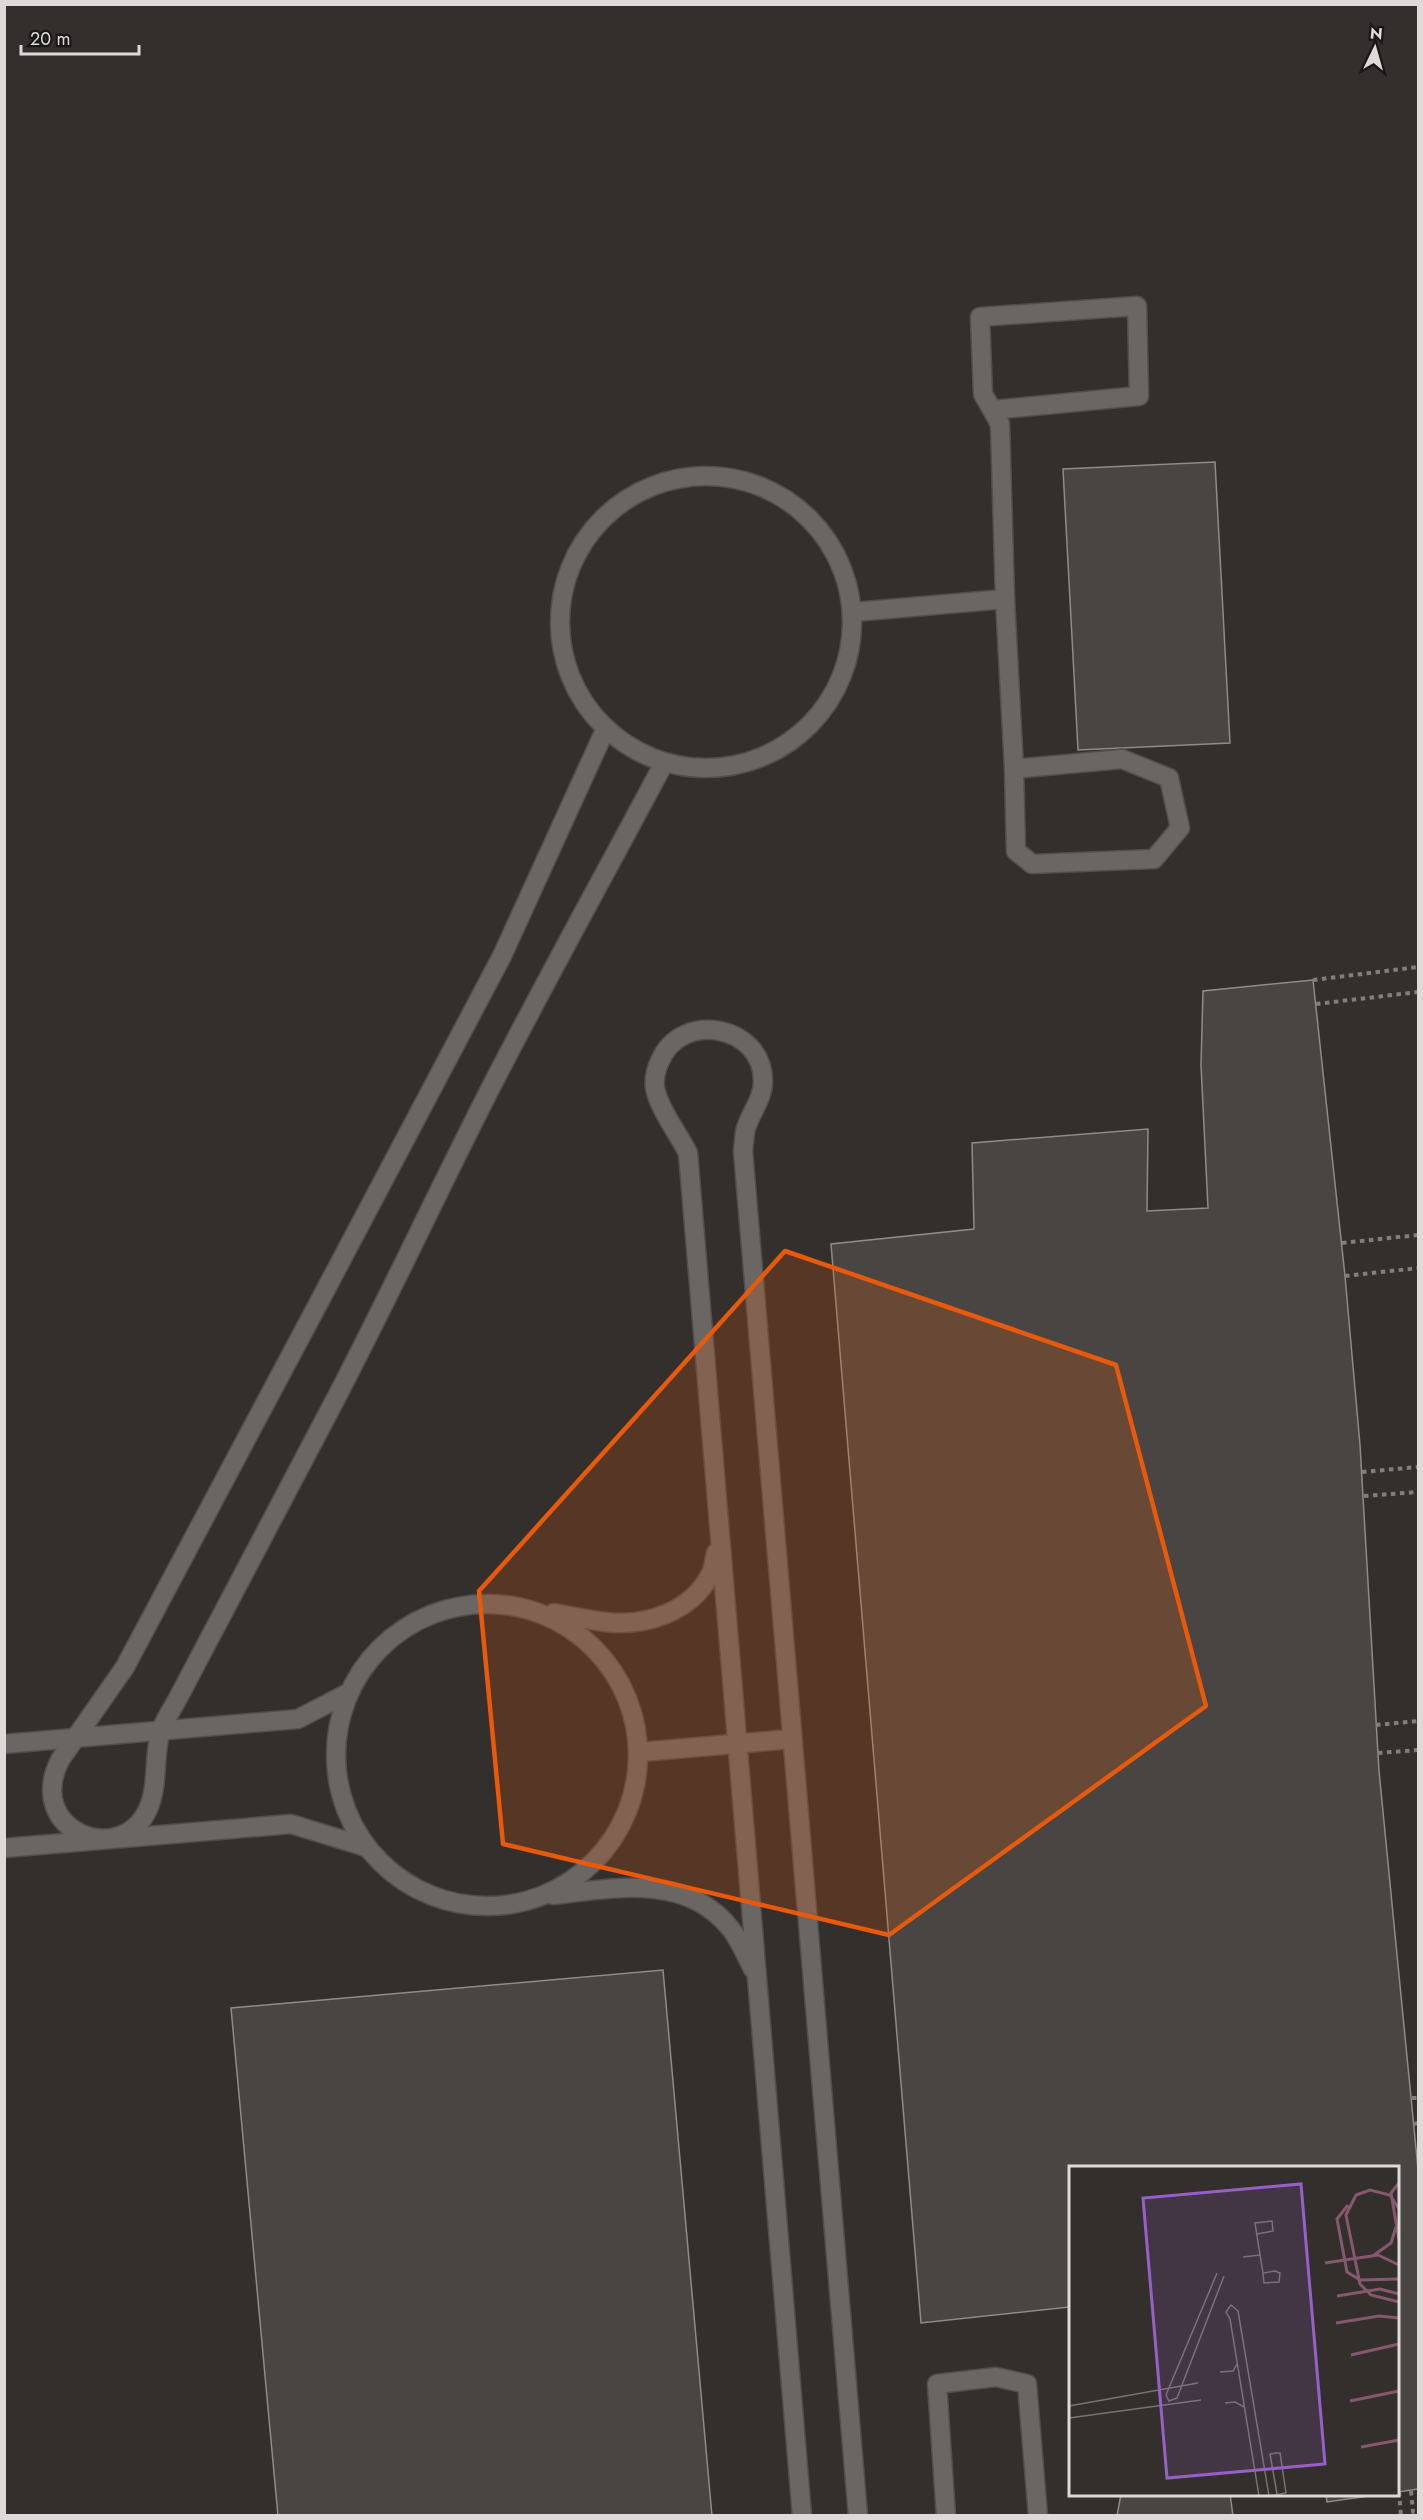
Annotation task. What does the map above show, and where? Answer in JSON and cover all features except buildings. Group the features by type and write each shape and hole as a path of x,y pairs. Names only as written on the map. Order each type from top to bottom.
{"street":[{"path":"992,410 1138,396 1137,306 980,317 983,394 992,410 1000,424 1016,851 1032,864 1154,859 1180,828 1169,778 1122,759 1014,769"},
{"path":"690,476 737,478 781,495 818,526 843,565 854,612 849,659 831,702 799,737 758,760 711,769 664,763 628,746 597,720 574,687 562,650 560,609 569,570 588,535 616,506 651,486 690,476"},
{"path":"854,612 1005,599"},
{"path":"606,728 502,956 125,1667 60,1760 53,1775 51,1791 54,1804 63,1821 76,1832 92,1838 109,1839 125,1833 139,1823 148,1809 161,1730 369,1334 490,1089 664,763"},
{"path":"802,2516 688,1153 659,1103 655,1085 657,1068 663,1053 669,1046 690,1031 708,1028 724,1030 739,1038 752,1049 760,1064 763,1081 760,1099 746,1129 743,1151 858,2516"},
{"path":"720,1530 712,1574 697,1595 674,1612 644,1620 607,1622 518,1606 466,1604 417,1620 376,1651 348,1693 337,1732 336,1773 346,1812 366,1847 393,1875 427,1895 465,1906 504,1906 548,1895 630,1886 669,1890 704,1905 730,1928 757,1976"},
{"path":"518,1606 566,1624 605,1658 631,1702 640,1752 634,1797 616,1838 586,1871 548,1895"},
{"path":"4,1744 298,1719 348,1693"},
{"path":"640,1752 792,1739"},
{"path":"4,1848 291,1824 366,1847"},
{"path":"946,2516 937,2384 996,2377 1027,2384 1038,2516"}],"path":[{"path":"1312,980 1419,967"},
{"path":"1316,1004 1419,992"},
{"path":"1342,1243 1419,1235"},
{"path":"1346,1276 1419,1268"},
{"path":"1362,1472 1419,1467"},
{"path":"1364,1496 1419,1491"},
{"path":"1376,1725 1419,1721"},
{"path":"1378,1753 1419,1750"},
{"path":"1412,2098 1419,2098"},
{"path":"1411,2491 1413,2512 1419,2512"},
{"path":"1399,2492 1401,2516"}],"highlighted area":[{"path":"785,1251 1116,1365 1206,1706 889,1935 503,1844 479,1591"}]}
